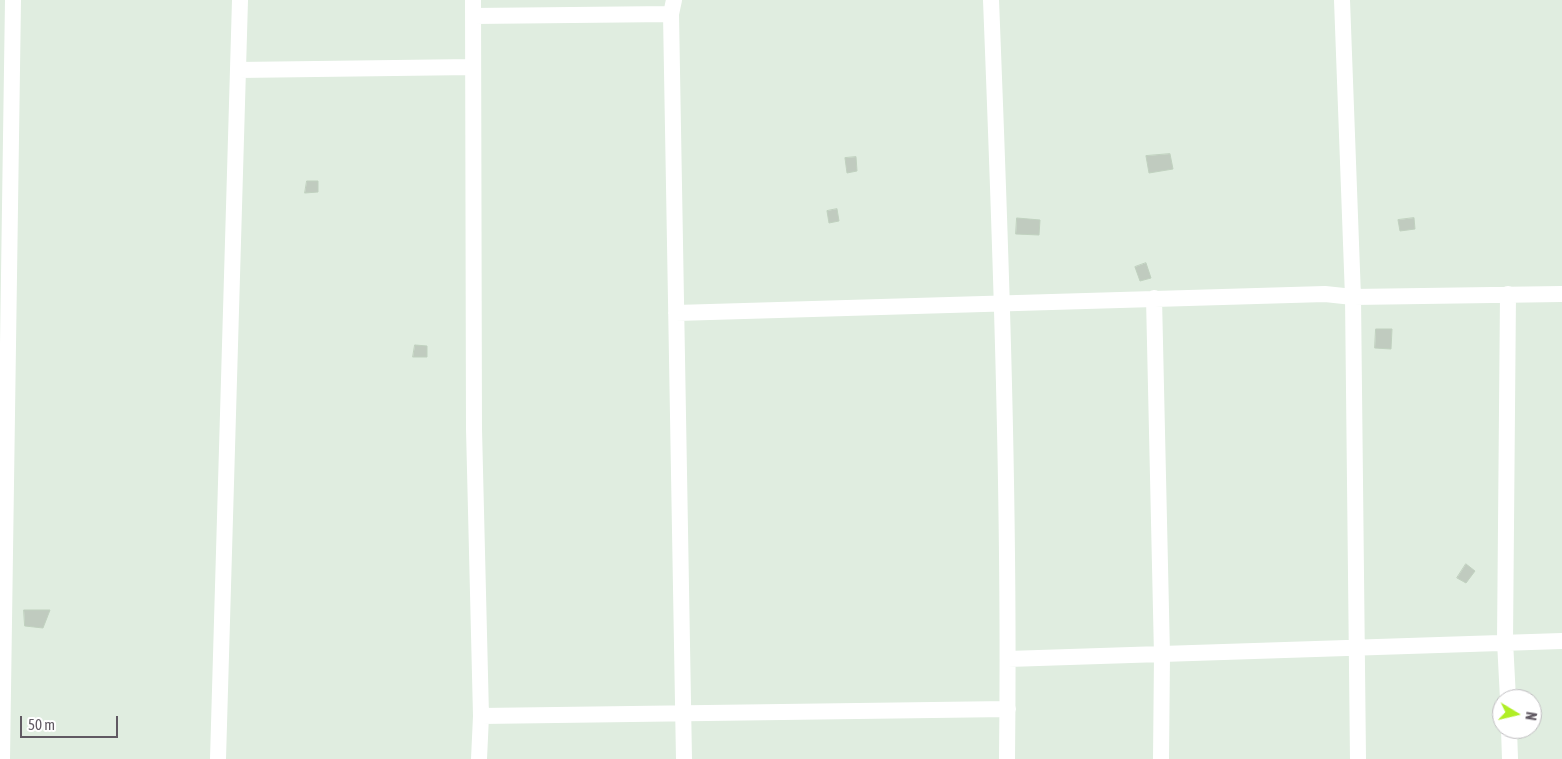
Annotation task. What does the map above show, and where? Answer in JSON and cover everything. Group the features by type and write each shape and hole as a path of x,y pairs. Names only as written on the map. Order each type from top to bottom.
{"street":[{"path":"2,759 12,0"},
{"path":"218,759 240,0"},
{"path":"991,0 1003,302 1008,659 1007,759"},
{"path":"1342,0 1353,296 1358,759"},
{"path":"479,759 482,716 474,429 473,8 672,7 684,759"},
{"path":"238,70 474,67"},
{"path":"676,313 1325,294 1353,296 1562,294"},
{"path":"1507,689 1505,641 1508,294"},
{"path":"1154,298 1162,655 1161,759"},
{"path":"1008,659 1356,649 1505,641 1562,641"},
{"path":"482,716 684,715 1008,709"},
{"path":"1509,739 1510,759"}],"building":[{"path":"1170,154 1173,169 1149,173 1146,156"},
{"path":"856,157 857,171 847,173 845,158"},
{"path":"307,181 318,181 318,192 305,193"},
{"path":"837,209 839,221 829,223 827,211"},
{"path":"1017,218 1040,220 1039,235 1016,234"},
{"path":"1414,218 1415,229 1400,231 1398,220"},
{"path":"1146,263 1151,278 1140,281 1135,267"},
{"path":"1376,329 1392,329 1391,349 1375,348"},
{"path":"415,345 427,346 427,357 413,357"},
{"path":"1466,564 1475,571 1466,583 1457,578"},
{"path":"24,610 50,610 43,628 25,626"}]}
